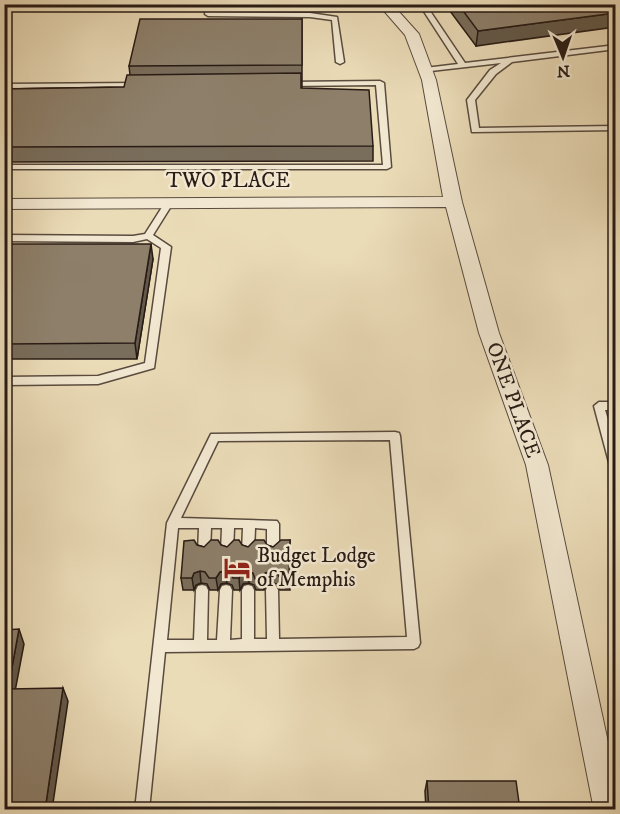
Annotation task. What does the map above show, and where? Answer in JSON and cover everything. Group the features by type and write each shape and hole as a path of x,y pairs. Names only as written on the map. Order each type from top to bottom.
{"street":[{"name":"ONE PLACE","path":"384,4 412,34 425,70 453,202 489,333 537,465 608,810"},
{"name":"TWO PLACE","path":"4,204 453,202"}],"lane":[{"path":"208,4 208,14 310,15 335,18 340,62"},
{"path":"458,4 426,10 463,65"},
{"path":"425,70 615,47"},
{"path":"511,59 493,72 471,100 475,130 615,128"},
{"path":"4,167 387,167 380,83 275,84"},
{"path":"4,86 146,85"},
{"path":"148,236 169,203"},
{"path":"4,238 133,239 148,236 166,247 150,365 98,380 4,381"},
{"path":"615,406 599,406 615,466"},
{"path":"142,810 173,523 215,436 395,436 414,643 160,646"},
{"path":"173,523 273,524 273,552"},
{"path":"204,552 205,523"},
{"path":"227,552 228,523"},
{"path":"249,524 249,552"},
{"path":"200,645 202,590"},
{"path":"223,645 226,590"},
{"path":"248,590 248,645"},
{"path":"272,590 273,644"}],"building":[{"path":"458,4 612,4 615,13 478,31"},
{"path":"140,19 302,19 302,65 129,66"},
{"path":"301,73 301,88 369,90 373,146 4,147 4,89 124,87 127,75"},
{"path":"4,244 151,244 135,343 4,344"},
{"path":"194,540 197,545 204,547 211,540 218,540 221,545 227,547 234,540 239,540 242,545 248,547 255,540 264,540 267,545 273,547 281,540 290,540 289,578 280,578 276,572 271,571 265,573 263,578 255,579 253,573 248,571 242,572 239,578 233,578 231,573 225,571 220,572 216,578 209,578 205,572 200,571 194,573 192,578 181,578 184,541"},
{"path":"19,629 8,689 63,688 45,810 4,810 4,630"},
{"path":"427,781 516,781 520,810 429,810"}],"place":[{"name":"Budget Lodge of Memphis","path":"237,568"}]}
